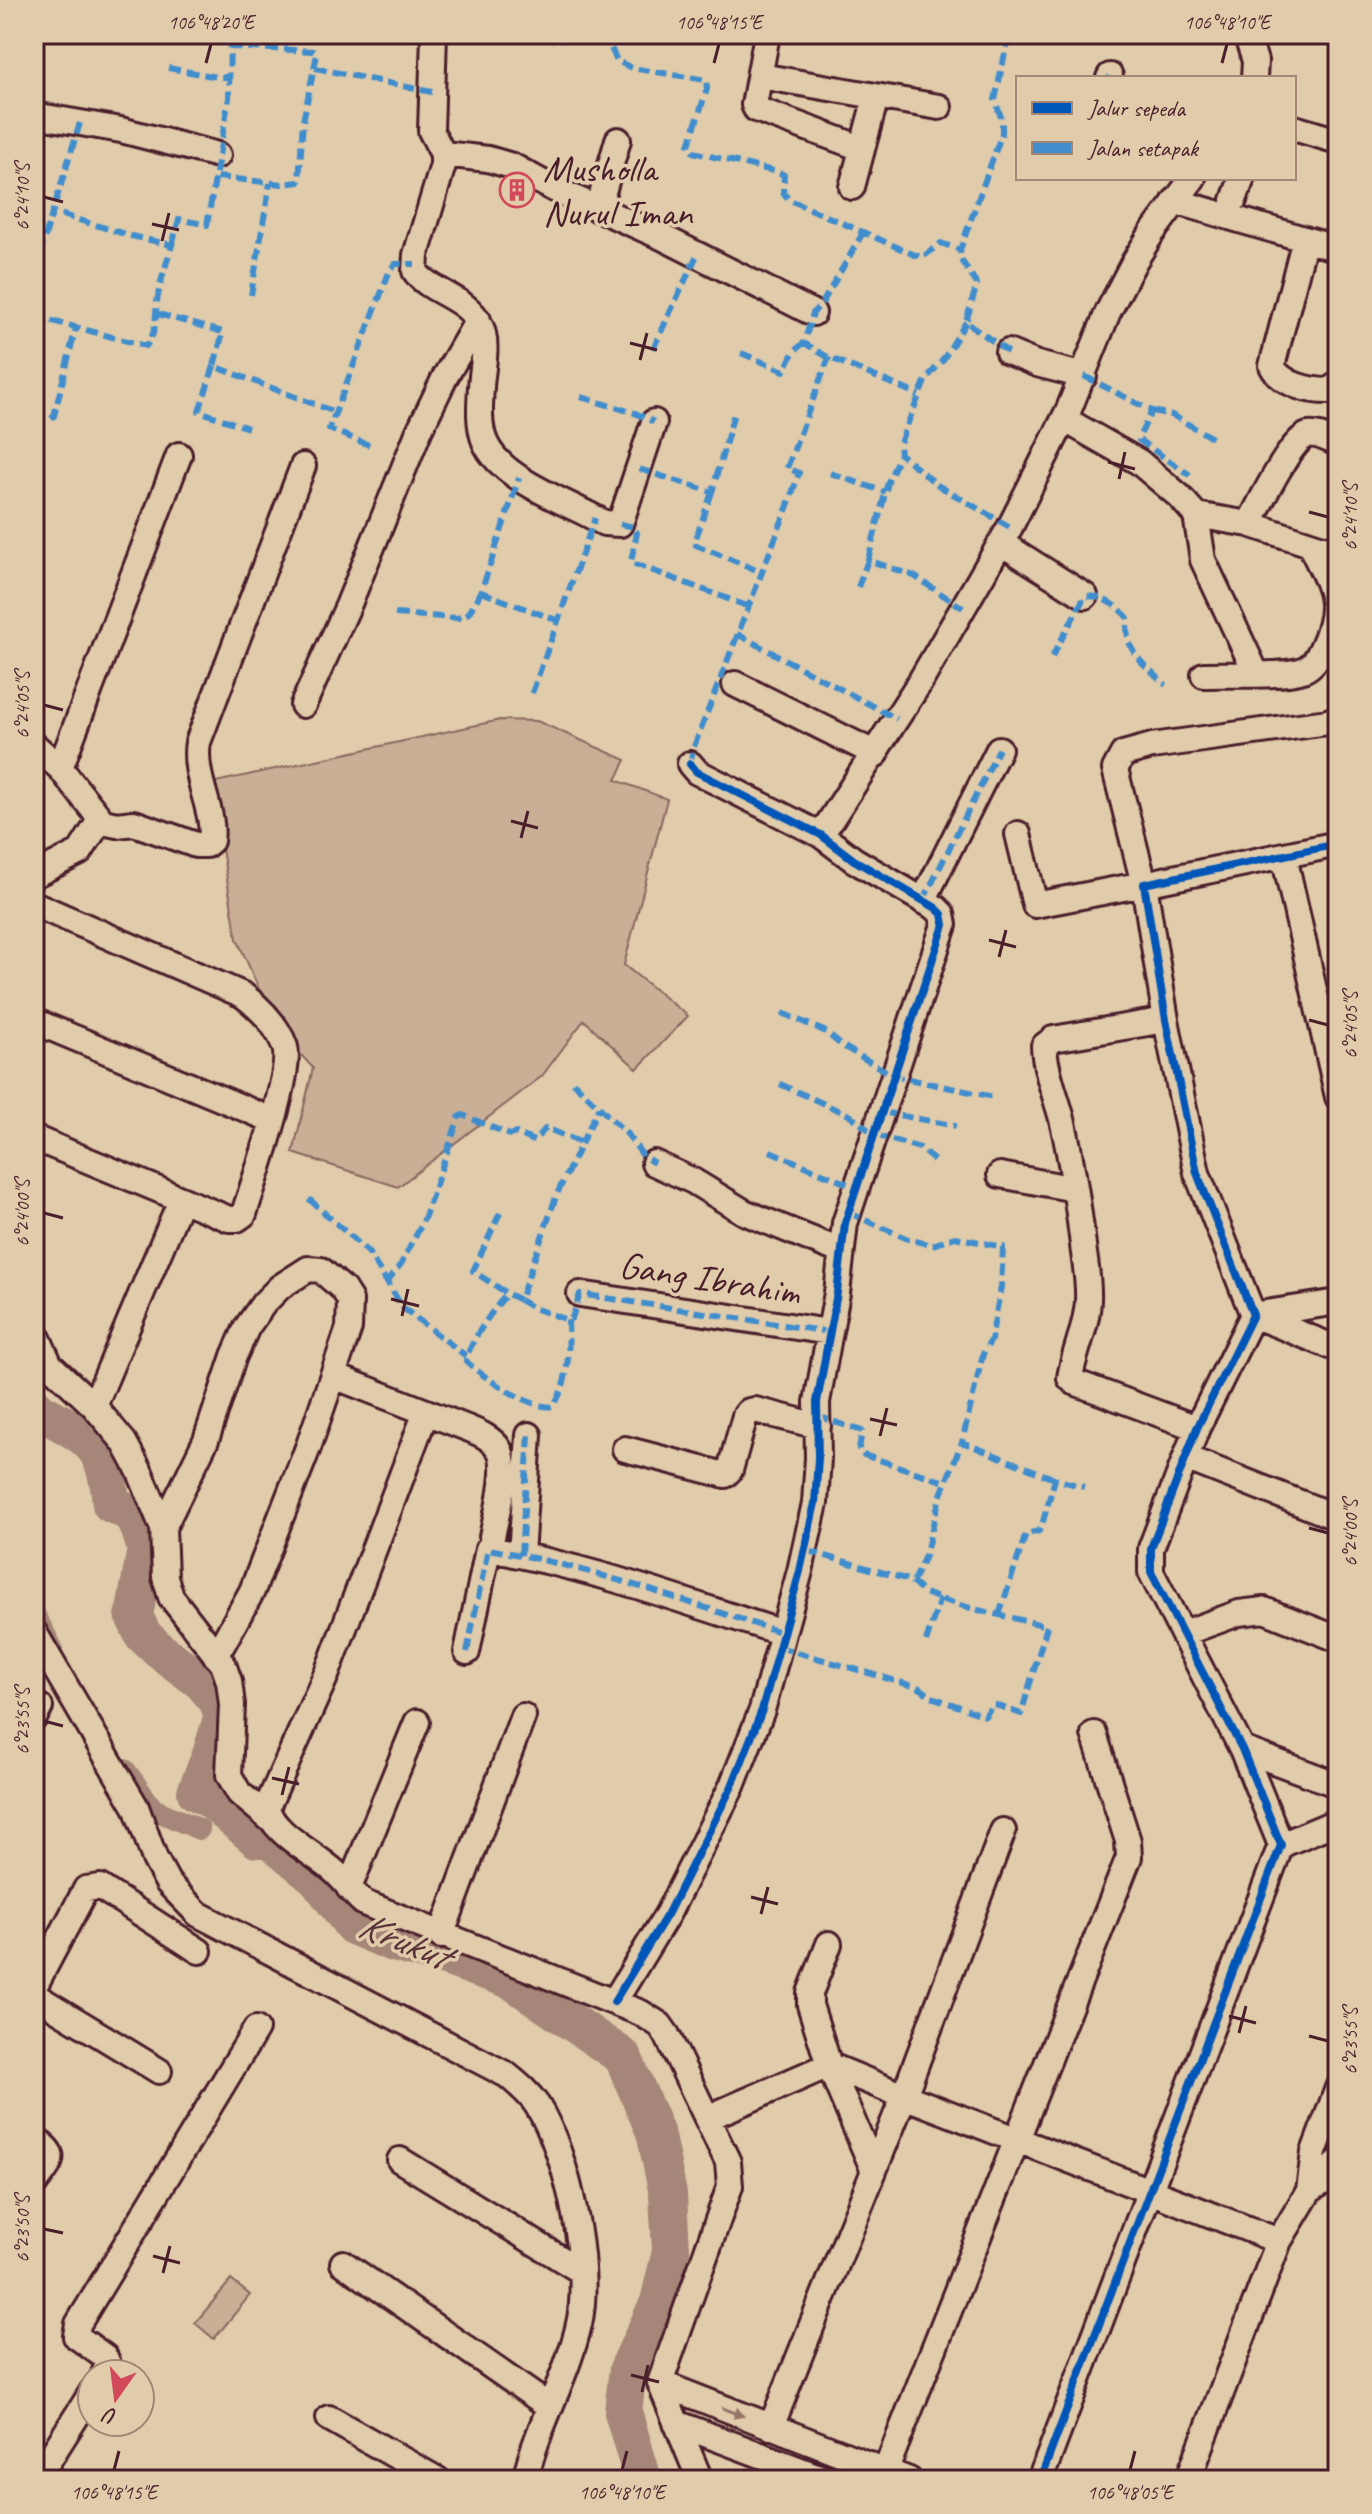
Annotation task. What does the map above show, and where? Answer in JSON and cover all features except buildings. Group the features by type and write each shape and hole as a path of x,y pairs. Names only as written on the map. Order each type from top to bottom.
{"street":[{"path":"434,34 431,131 443,154 443,165 416,255 415,271 422,280 453,297 478,320 484,344 480,412 485,440 499,463 519,478 604,523 620,524 654,422"},
{"path":"767,34 754,105 756,109 861,148"},
{"path":"1246,34 1255,61 1254,76"},
{"path":"760,76 939,107"},
{"path":"852,187 876,97"},
{"path":"34,115 121,130 218,155"},
{"path":"1296,129 1338,141"},
{"path":"598,209 618,140"},
{"path":"443,154 488,159 512,166 813,313"},
{"path":"821,835 836,808 876,754 1001,543 1064,419 1108,312 1134,262 1191,180"},
{"path":"1175,201 1338,249"},
{"path":"1305,239 1272,366 1277,375 1293,384 1321,391 1329,391 1338,384"},
{"path":"303,705 348,606 419,431 478,320"},
{"path":"1008,352 1037,364 1084,376"},
{"path":"1064,419 1139,462 1196,515 1203,560 1256,673"},
{"path":"1249,524 1285,457 1302,437 1314,435 1338,443"},
{"path":"60,768 179,455"},
{"path":"34,875 80,852 97,825 103,822 117,825 134,823 196,845 206,845 212,838 197,765 198,742 303,466"},
{"path":"1196,515 1249,524 1338,553"},
{"path":"1001,543 1085,596"},
{"path":"1204,675 1296,672 1310,667 1335,615 1333,594 1310,544"},
{"path":"735,684 876,754"},
{"path":"1338,718 1328,722 1152,746 1123,754 1115,769 1144,884 1166,1020 1197,1173 1253,1315 1338,1349"},
{"path":"34,745 60,768 103,822"},
{"path":"923,901 999,749"},
{"path":"614,2002 668,1913 732,1786 757,1727 800,1571 815,1503 817,1402 837,1293 845,1223 942,934 942,914 923,901 854,860 821,835 697,772 690,764"},
{"path":"1018,834 1035,905 1338,844"},
{"path":"1284,856 1327,996 1338,1097"},
{"path":"34,904 226,987 257,1006 278,1034 287,1058 244,1214 237,1219 229,1219 181,1200 34,1138"},
{"path":"1166,1020 1053,1039 1044,1046 1045,1061 1063,1122 1075,1189 1088,1299 1085,1323 1070,1378 1197,1428"},
{"path":"34,1021 272,1120"},
{"path":"654,1163 693,1181 744,1212 840,1251"},
{"path":"1000,1175 1075,1189"},
{"path":"94,1406 181,1200"},
{"path":"163,1528 206,1440 247,1327 280,1287 308,1269 328,1274 350,1300 349,1328 334,1376 252,1591 216,1656"},
{"name":"Gang Ibrahim","path":"580,1294 829,1332"},
{"path":"1253,1315 1338,1302"},
{"path":"1040,2480 1281,1845 1242,1749 1151,1572 1149,1560 1197,1428 1253,1315"},
{"path":"34,1329 50,1365 94,1406 124,1442 152,1496 163,1528 165,1577 171,1597 226,1671 231,1690 229,1775 239,1793 335,1872 364,1903 614,2002 660,2025 728,2162 730,2186 660,2383 700,2480"},
{"path":"334,1376 488,1438 501,1452 503,1471 492,1537"},
{"path":"625,1449 725,1475 730,1470 749,1411 818,1426"},
{"path":"270,1819 267,1807 327,1673 426,1412"},
{"path":"521,1555 529,1435"},
{"path":"1186,1458 1338,1518"},
{"path":"467,1652 488,1549 592,1572 783,1633"},
{"path":"1184,1633 1239,1613 1264,1610 1338,1639"},
{"path":"34,1633 130,1795 155,1859 168,1883 198,1914 507,2075 524,2089 538,2107 573,2204 581,2271 580,2321 570,2359 537,2438 525,2480"},
{"path":"441,1936 523,1716"},
{"path":"349,1888 417,1722"},
{"path":"885,2472 1129,1857 1128,1841 1094,1734"},
{"path":"1242,1749 1338,1785"},
{"path":"1281,1845 1338,1821"},
{"path":"771,2427 904,2096 1003,1831"},
{"path":"34,1987 86,1889 93,1887 100,1887 199,1951"},
{"path":"829,1944 810,1993 810,2005 829,2065 874,2171"},
{"path":"34,1995 159,2071"},
{"path":"105,2358 76,2336 78,2324 256,2029"},
{"path":"707,2118 829,2065 1279,2241"},
{"path":"1188,2480 1279,2241 1309,2191 1314,2152 1338,2088"},
{"path":"34,2139 48,2148 51,2154 51,2159 34,2185"},
{"path":"400,2160 581,2271"},
{"path":"1309,2191 1326,2180 1338,2162"},
{"path":"343,2263 550,2407"},
{"path":"660,2383 909,2480"},
{"path":"36,2480 76,2417"},
{"path":"329,2418 438,2480"},
{"path":"676,2423 827,2480"}],"shaded area":[{"path":"500,720 537,721 626,760 616,780 667,799 624,965 688,1016 637,1069 584,1020 542,1076 398,1187 293,1153 313,1068 275,1026 237,939 211,783"},
{"path":"231,2280 250,2295 214,2339 195,2323"}],"waterway":[{"name":"Krukut","path":"34,1405 82,1436 99,1454 105,1467 111,1504 131,1513 146,1549 134,1616 143,1635 202,1682 217,1700 223,1715 196,1792 211,1800 257,1839 269,1839 317,1878 353,1926 393,1943 446,1957 511,1980 623,2057 655,2132 668,2194 671,2251 659,2302 628,2369 623,2412 643,2480"},
{"path":"34,1614 52,1648"},
{"path":"125,1770 153,1809 199,1829"}],"marked path":[{"path":"172,245 179,219 207,225 229,98 230,34"},
{"path":"1008,352 966,322 977,284 961,260 960,250 1002,133 1002,120 995,100 1009,34"},
{"path":"434,35 598,41 610,46 617,61 632,68 706,80 707,89 689,145 693,152 778,172 784,175 783,193 790,200 915,255 923,257 941,243 960,250"},
{"path":"217,177 282,184 299,182 303,121 317,54 313,51 230,47"},
{"path":"168,68 231,77"},
{"path":"315,68 432,92"},
{"path":"34,272 80,123"},
{"path":"251,295 270,183"},
{"path":"34,316 146,346 154,328 159,290 172,245 53,212"},
{"path":"864,231 824,300 813,313 804,343 826,356 919,395"},
{"path":"653,349 697,255"},
{"path":"369,445 329,429 390,270 395,264 415,264"},
{"path":"158,314 223,332 214,366 335,412"},
{"path":"966,322 943,360 926,379 899,445 900,454 939,486 1010,527"},
{"path":"34,415 51,419 54,416 76,327"},
{"path":"741,353 784,371 794,351 804,343"},
{"path":"690,764 693,749 799,473 787,468 829,357"},
{"path":"214,366 199,411 248,428"},
{"path":"1084,376 1152,411 1139,440 1190,475"},
{"path":"581,397 654,422"},
{"path":"639,469 712,492 735,410"},
{"path":"1152,411 1172,415 1214,439"},
{"path":"868,560 888,482 900,454"},
{"path":"830,473 885,492"},
{"path":"395,614 458,618 469,613 481,592 519,478"},
{"path":"712,492 696,545 761,572"},
{"path":"532,693 595,518"},
{"path":"620,524 634,527 637,533 631,561 635,564 747,606"},
{"path":"858,587 868,560 914,576 963,608"},
{"path":"481,592 559,621"},
{"path":"1052,657 1085,596 1097,597 1128,618 1127,630 1132,649 1166,685"},
{"path":"737,634 897,719"},
{"path":"923,901 999,749"},
{"path":"782,1013 824,1031 841,1045 894,1076 994,1097"},
{"path":"573,1082 628,1135 643,1156 654,1163"},
{"path":"780,1084 851,1116 875,1135 920,1148 938,1164"},
{"path":"568,1320 565,1376 553,1406 521,1398 466,1361 477,1336 503,1299 508,1294 520,1300 557,1194 599,1107"},
{"path":"882,1112 956,1126"},
{"path":"386,1283 401,1264 423,1222 459,1117 463,1115 510,1135 516,1133 534,1141 546,1128 582,1143"},
{"path":"770,1151 857,1188"},
{"path":"309,1199 368,1252 403,1308 466,1356"},
{"path":"500,1213 473,1271 508,1294"},
{"path":"849,1213 927,1244 933,1245 955,1237 1003,1247 1001,1287 991,1340 983,1354 962,1442"},
{"path":"520,1300 568,1320 572,1318 580,1294 829,1332"},
{"path":"817,1416 862,1431 859,1449 864,1455 945,1482"},
{"path":"521,1555 529,1435"},
{"path":"913,1581 925,1556 940,1497 962,1442 1055,1479"},
{"path":"999,1615 1026,1534 1039,1531 1055,1479 1084,1487"},
{"path":"467,1652 488,1549 600,1575 783,1633"},
{"path":"779,1647 920,1688 932,1697 985,1716 993,1704 1021,1714 1047,1626 955,1604 925,1593 905,1579 805,1550"},
{"path":"926,1642 940,1598"},
{"path":"882,2480 885,2472"}],"cycle path":[{"path":"614,2002 668,1913 732,1786 762,1710 815,1503 817,1402 837,1293 845,1223 944,925 942,914 936,908 854,860 821,835 697,772 690,764"},
{"path":"1040,2480 1281,1845 1242,1749 1151,1572 1151,1548 1197,1428 1253,1315 1197,1173 1166,1020 1144,884 1338,844"}],"place":[{"name":"Musholla Nurul Iman","path":"517,190"}]}
